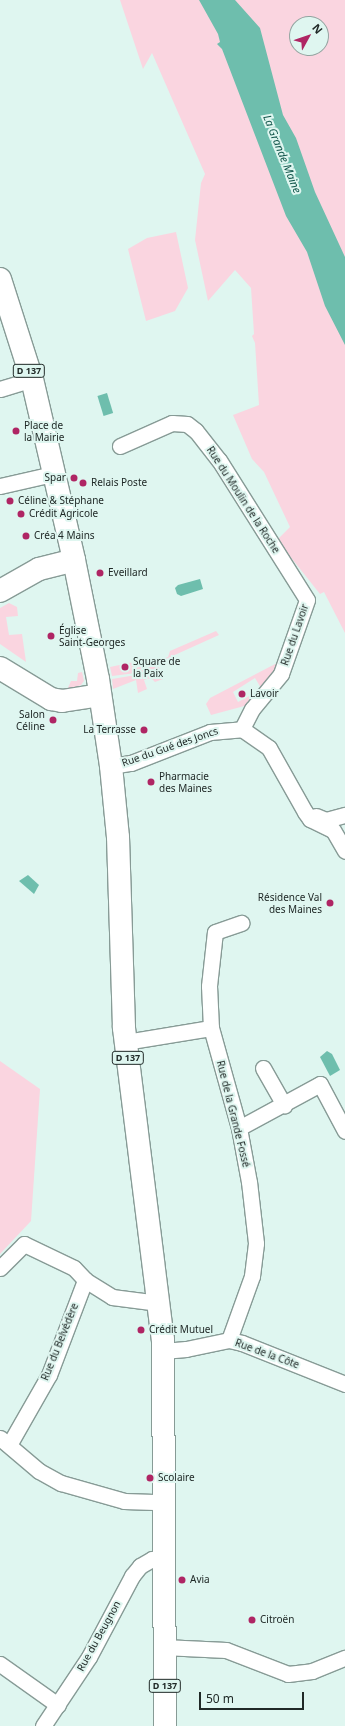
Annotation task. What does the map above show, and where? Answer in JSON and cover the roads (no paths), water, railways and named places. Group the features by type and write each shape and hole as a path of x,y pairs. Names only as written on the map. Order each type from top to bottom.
{"main road":[{"name":"D 137","path":"0,279 32,379 74,560 100,695 111,766 118,837 120,961 126,1042 159,1302 163,1351 162,1502 165,1726"},
{"path":"8,586 39,569 74,560"},
{"path":"0,668 50,699 62,701 100,695"}],"street":[{"path":"0,389 32,379"},
{"name":"Rue du Moulin de la Roche","path":"120,446 172,423 187,424 196,431 219,460 307,600"},
{"path":"0,486 54,474"},
{"name":"Rue du Lavoir","path":"242,729 252,709 281,674 307,600"},
{"path":"242,729 269,748 304,812 310,818 333,830 345,851"},
{"name":"Rue du Gué des Joncs","path":"111,766 130,763 210,732 242,729"},
{"path":"304,812 326,820 345,815"},
{"name":"Rue de la Grande Fossé","path":"229,1340 252,1276 256,1243 249,1182 238,1128 211,1028 208,986 215,932 241,923"},
{"path":"126,1042 211,1028"},
{"path":"263,1068 284,1105"},
{"path":"238,1128 284,1105 320,1084 345,1131"},
{"path":"0,1268 24,1244 74,1268 84,1280 112,1297 159,1302"},
{"name":"Rue du Belvédère","path":"5,1441 49,1375 84,1280"},
{"name":"Rue de la Côte","path":"163,1351 186,1349 229,1340 242,1343 345,1384"},
{"path":"5,1441 39,1471 61,1483 124,1501 162,1502"},
{"name":"Rue du Beugnon","path":"43,1726 89,1657 132,1576 140,1566 152,1559 163,1558"},
{"path":"163,1647 226,1650 288,1674 312,1671 345,1658"},
{"path":"0,1664 58,1705"}],"water":[{"name":"La Grande Maine","path":"199,0 235,0 260,28 283,115 296,138 315,192 345,257 345,345 325,306 307,252 286,216 222,49 217,44 220,42 218,34"},
{"path":"107,393 113,413 104,416 97,396"},
{"path":"200,579 203,589 181,596 177,594 175,588 178,585"},
{"path":"28,875 39,885 34,894 19,881"},
{"path":"327,1051 332,1054 340,1070 330,1076 320,1057"}],"place":[{"name":"Place de la Mairie","path":"16,431"},
{"name":"Spar","path":"74,478"},
{"name":"Relais Poste","path":"83,483"},
{"name":"Céline & Stéphane","path":"10,501"},
{"name":"Crédit Agricole","path":"21,514"},
{"name":"Créa 4 Mains","path":"26,536"},
{"name":"Eveillard","path":"100,573"},
{"name":"Église Saint-Georges","path":"51,636"},
{"name":"Square de la Paix","path":"125,667"},
{"name":"Lavoir","path":"242,694"},
{"name":"Salon Céline","path":"53,720"},
{"name":"La Terrasse","path":"144,730"},
{"name":"Pharmacie des Maines","path":"151,782"},
{"name":"Résidence Val des Maines","path":"330,903"},
{"name":"Crédit Mutuel","path":"141,1330"},
{"name":"Scolaire","path":"150,1478"},
{"name":"Avia","path":"182,1580"},
{"name":"Citroën","path":"252,1620"}]}
